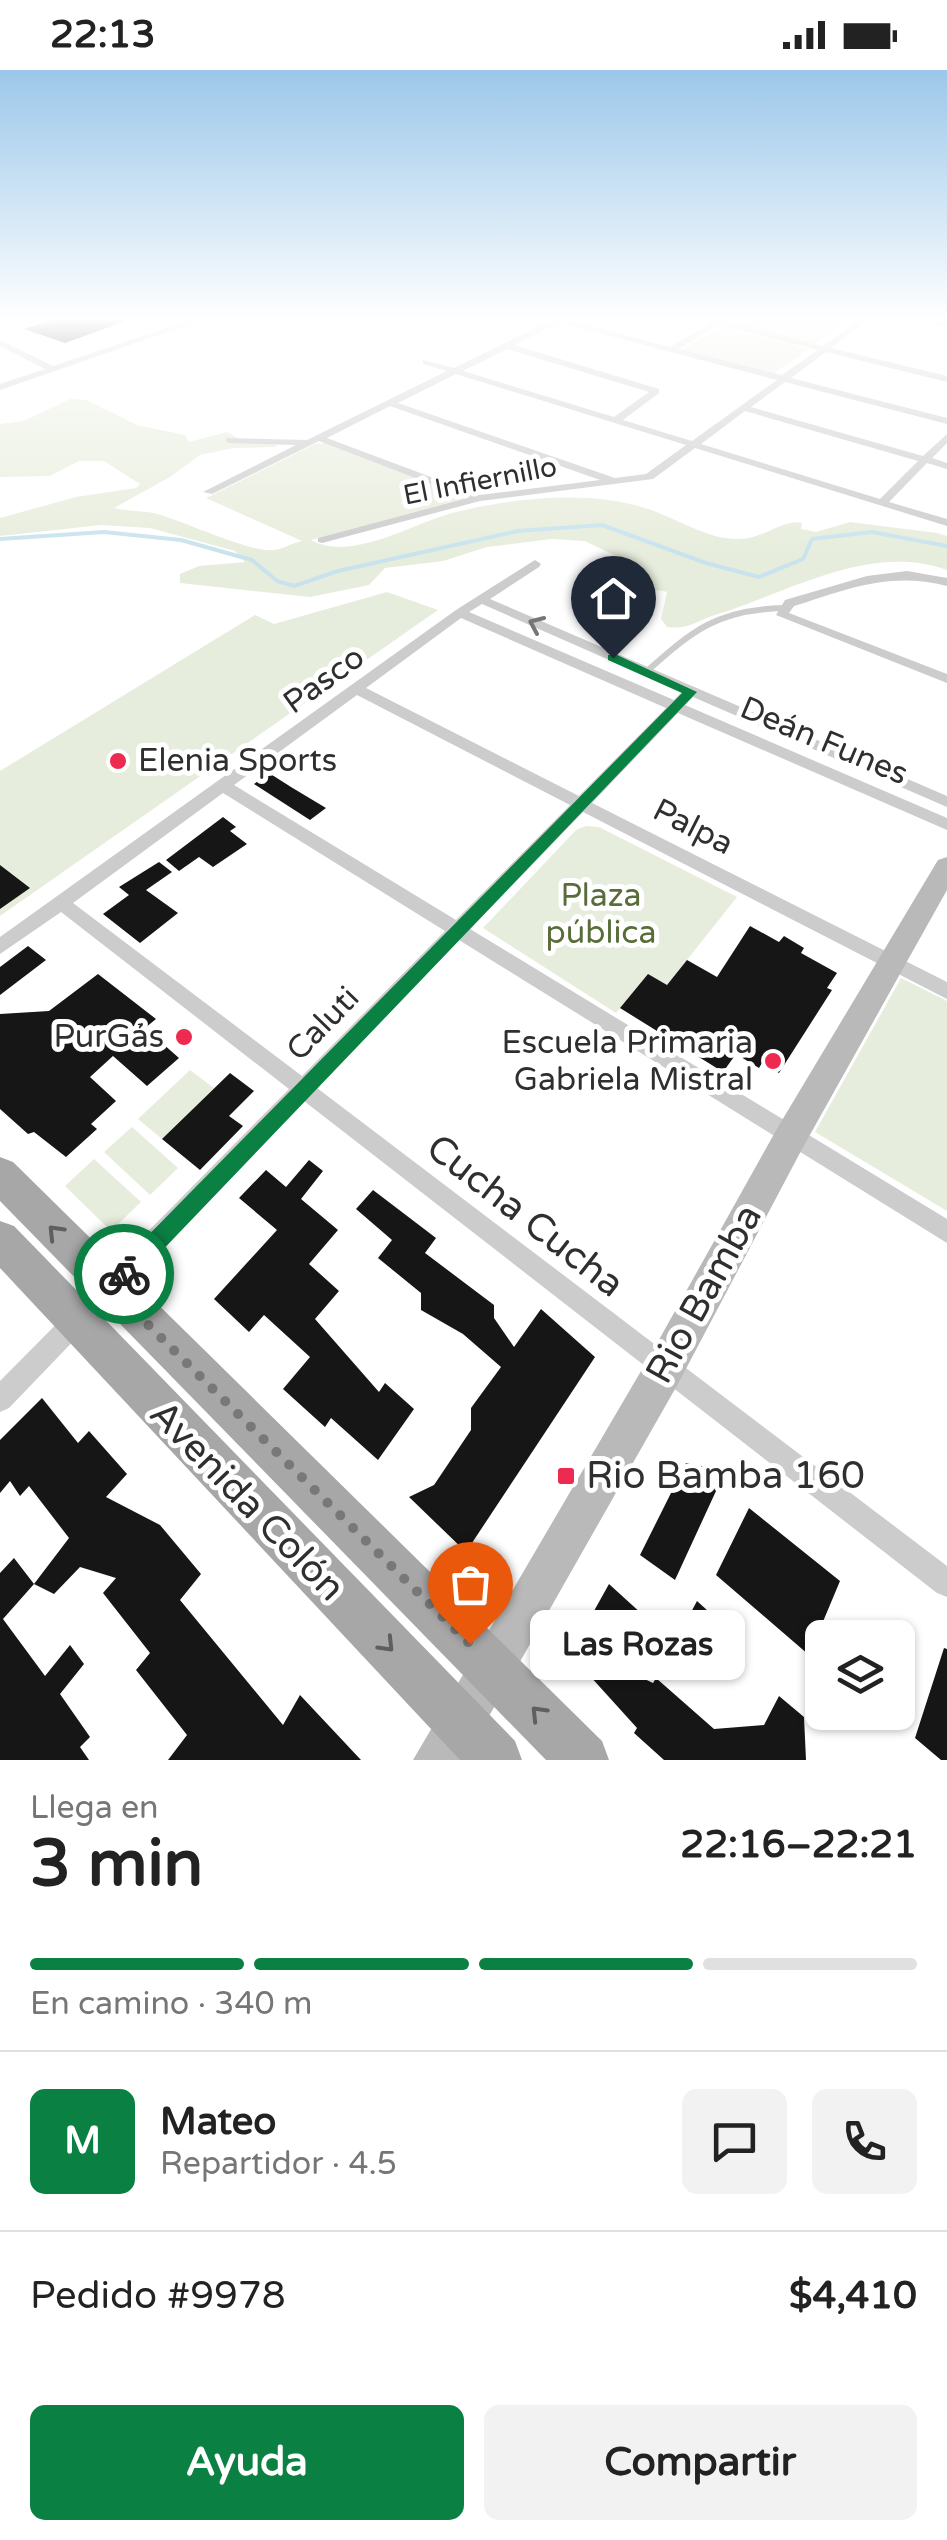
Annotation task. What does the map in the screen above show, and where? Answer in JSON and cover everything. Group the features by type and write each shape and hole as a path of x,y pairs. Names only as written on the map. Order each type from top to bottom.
{"main road":[{"name":"Rio Bamba","path":"448,1740 665,1368 790,1138 947,867"},
{"name":"Avenida Colón","path":"0,1174 584,1760"},
{"name":"Avenida Colón","path":"0,1240 448,1740 496,1760"}],"street":[{"path":"208,492 399,399"},
{"path":"543,399 947,523"},
{"path":"615,421 644,399"},
{"path":"693,445 756,399"},
{"path":"864,399 947,421"},
{"path":"390,403 617,481"},
{"path":"744,408 947,466"},
{"path":"882,503 947,437"},
{"path":"230,440 314,440 478,498"},
{"name":"El Infiernillo","path":"322,540 478,498 649,478 693,445"},
{"name":"Pasco","path":"0,947 460,613 535,564"},
{"path":"947,582 917,574 884,575 789,603 782,615 947,679"},
{"name":"Deán Funes","path":"480,599 646,672 683,699 947,824"},
{"name":"Deán Funes","path":"460,613 947,802"},
{"name":"Palpa","path":"358,690 947,991"},
{"name":"Caluti","path":"0,1399 683,699"},
{"path":"224,786 947,1232"},
{"name":"Cucha Cucha","path":"61,903 947,1583"}],"lane":[{"path":"646,672 698,626 724,612 742,607 783,608"}],"green space":[{"path":"70,399 87,400 137,425 185,435 189,442 227,432 239,439 274,443 277,447 233,448 200,455 114,508 161,515 254,548 276,550 302,541 206,498 315,444 325,443 466,498 311,540 327,546 364,544 479,507 575,498 623,502 727,538 757,536 795,522 802,523 801,529 816,532 850,522 937,533 947,536 947,570 918,563 860,566 675,628 667,627 661,619 667,592 649,590 594,597 601,575 618,557 585,541 551,539 487,547 443,561 385,568 369,585 310,597 180,583 180,574 199,566 245,562 235,551 150,528 101,525 0,536 0,518 140,484 104,461 79,461 50,476 0,477 0,424 24,421"},
{"name":"Elenia Sports","path":"387,592 438,610 0,916 0,771 255,615 274,624"},
{"name":"Plaza pública","path":"599,827 737,897 667,985 648,975 616,1013 483,928 576,830"},
{"path":"901,978 947,1001 947,1211 815,1132"},
{"path":"190,1070 214,1088 162,1139 138,1119"},
{"path":"132,1127 178,1168 150,1195 104,1152"},
{"path":"94,1159 141,1202 111,1231 65,1186"}],"building":[{"path":"269,773 326,808 310,820 254,784"},
{"path":"223,817 236,827 230,831 247,844 213,867 199,857 179,871 166,860"},
{"path":"159,862 172,872 146,890 178,913 140,943 103,914 129,895 119,887"},
{"path":"0,865 30,888 0,909"},
{"path":"750,926 779,942 784,936 804,948 801,953 837,973 827,988 832,990 779,1073 762,1063 759,1068 736,1054 723,1072 620,1008 648,974 667,985 687,960 717,977"},
{"path":"28,946 46,960 0,995 0,967"},
{"path":"98,974 156,1019 145,1028 179,1058 147,1086 113,1056 90,1077 116,1101 91,1124 97,1129 66,1157 34,1132 28,1134 0,1109 0,1014 49,1011"},
{"path":"230,1073 254,1091 229,1116 243,1126 200,1170 162,1139"},
{"path":"309,1160 323,1171 301,1199 338,1230 309,1264 339,1291 315,1319 379,1392 385,1383 414,1409 378,1460 331,1418 325,1427 283,1389 310,1357 264,1315 249,1332 214,1299 277,1230 239,1198 266,1170 286,1187"},
{"path":"373,1190 436,1238 425,1253 494,1305 494,1318 514,1347 541,1309 595,1357 466,1552 409,1497 434,1485 471,1430 471,1408 501,1367 463,1334 421,1310 421,1293 378,1258 392,1240 356,1209"},
{"path":"42,1398 78,1443 89,1431 127,1474 106,1497 160,1525 201,1574 180,1600 283,1725 300,1695 361,1760 168,1760 187,1735 136,1670 150,1653 103,1593 116,1578 80,1567 54,1594 34,1584 69,1538 29,1486 20,1496 10,1481 0,1493 0,1440"},
{"path":"686,1463 710,1468 722,1478 675,1580 640,1555"},
{"path":"749,1508 840,1581 824,1620 805,1620 805,1652 716,1575"},
{"path":"14,1558 34,1584 3,1619 45,1676 70,1645 84,1664 60,1694 90,1737 80,1747 89,1760 0,1760 0,1573"},
{"path":"609,1584 654,1625 632,1673 653,1683 656,1678 714,1729 764,1725 779,1696 804,1717 806,1760 664,1760 634,1733 637,1728 570,1654"},
{"path":"697,1601 730,1631 714,1666 680,1633"},
{"path":"944,1648 947,1760 941,1760 915,1738"}],"waterway":[{"path":"0,539 104,532 181,540 252,560 277,581 294,586 338,571 518,531 602,525 706,563 759,577 803,559 812,539 872,532 947,546"}],"way so far":[{"path":"124,1274 111,1288 470,1644"}],"place":[{"name":"Elenia Sports","path":"118,761"},
{"name":"PurGás","path":"184,1037"},
{"name":"Escuela Primaria Gabriela Mistral","path":"773,1061"},
{"name":"Rio Bamba 160","path":"566,1476"},
{"name":"Las Rozas","path":"470,1644"}],"route":[{"path":"124,1274 690,692 613,658"}]}
